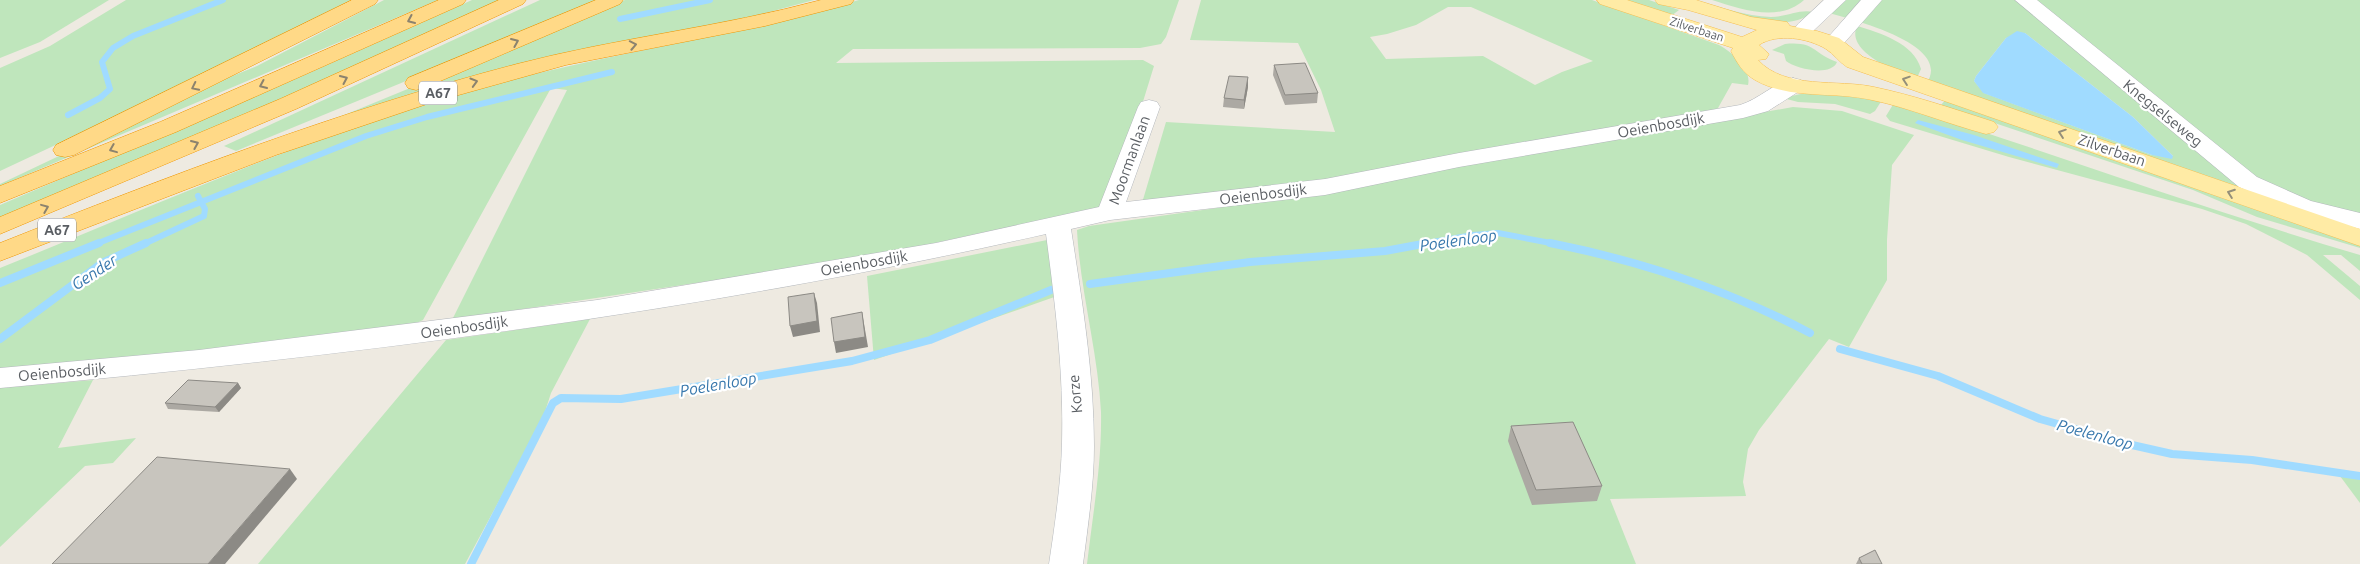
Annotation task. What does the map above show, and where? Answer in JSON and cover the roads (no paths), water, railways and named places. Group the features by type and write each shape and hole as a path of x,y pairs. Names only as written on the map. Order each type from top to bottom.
{"highway":[{"path":"0,180 123,123 368,0"},
{"path":"0,195 168,127 456,0"},
{"name":"A67","path":"0,226 288,104 516,0"},
{"name":"A67","path":"0,253 475,59 613,0"},
{"name":"A67","path":"114,207 370,114 473,82 586,54 773,18 844,0"}],"main road":[{"name":"Zilverbaan","path":"1607,0 1649,15 1673,20 1743,48"},
{"name":"Zilverbaan","path":"1668,1 1693,12 1768,30"},
{"path":"1743,48 1752,38 1768,30 1802,31 1838,38 1859,54 1853,78"},
{"path":"1802,31 1832,43 1849,59 1853,78"},
{"path":"1743,48 1757,52 1762,60 1774,70 1797,82 1817,89 1853,78"},
{"path":"1743,48 1752,67 1766,76 1797,82"},
{"name":"Zilverbaan","path":"1853,78 1871,92 1959,118 2229,212 2360,252"},
{"name":"Zilverbaan","path":"1853,78 2100,146 2360,238"}],"street":[{"path":"1802,31 1836,0"},
{"path":"1838,38 1872,0"},
{"name":"Knegselseweg","path":"2024,0 2248,182 2286,202 2360,222"},
{"name":"Oeienbosdijk","path":"1722,114 1744,99 1766,76"},
{"name":"Oeienbosdijk","path":"0,378 199,360 597,309 936,251 1110,212 1325,187 1459,160 1722,114 1760,106 1797,82"},
{"name":"Moormanlaan","path":"1110,212 1148,107"},
{"name":"Korze","path":"1057,223 1068,298 1078,428 1077,471 1066,564"}],"water":[{"path":"2017,31 2025,33 2133,117 2173,156 2172,159 2152,155 1983,93 1974,81 1976,76 2006,38"},
{"path":"1918,120 1974,135 2059,164 2057,168 1962,140 1915,123"}],"waterway":[{"name":"Gender","path":"68,115 100,98 110,89 102,62 113,48 133,36 223,0"},
{"path":"620,19 710,0"},
{"path":"201,202 366,136 427,117 612,72"},
{"name":"Gender","path":"198,196 201,202"},
{"path":"96,244 201,202"},
{"name":"Gender","path":"144,244 204,216 205,209 201,202"},
{"name":"Poelenloop","path":"1421,244 1473,235 1498,233 1556,244"},
{"path":"0,283 99,243"},
{"name":"Gender","path":"0,339 102,263 146,243"},
{"name":"Poelenloop","path":"1090,284 1250,262 1385,251 1428,243"},
{"name":"Poelenloop","path":"1550,243 1651,268 1716,290 1810,333"},
{"name":"Poelenloop","path":"471,564 553,403 561,398 621,399 852,361 930,340 1051,290"},
{"name":"Poelenloop","path":"1840,349 1938,376 2040,419 2132,445 2172,454 2252,460 2360,476"}]}
